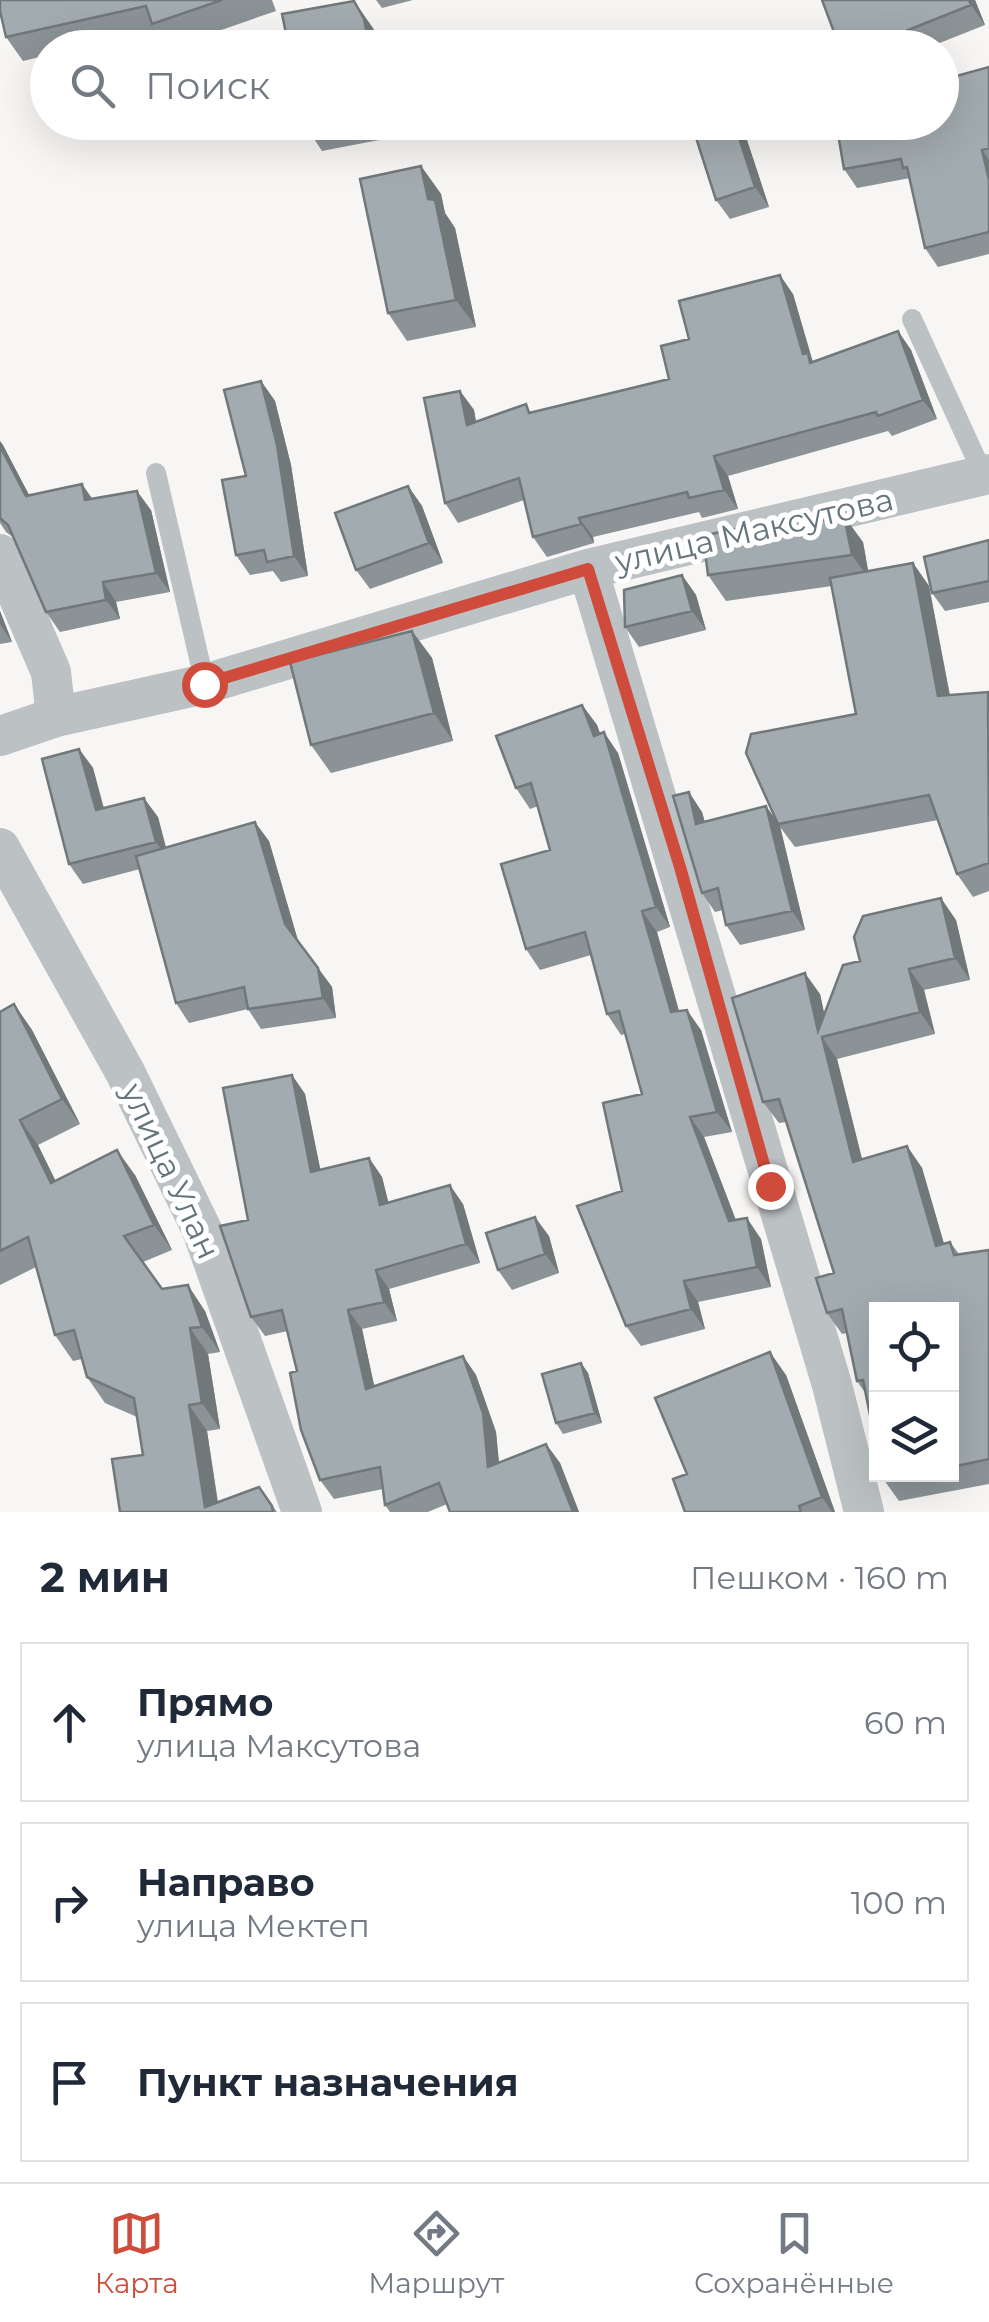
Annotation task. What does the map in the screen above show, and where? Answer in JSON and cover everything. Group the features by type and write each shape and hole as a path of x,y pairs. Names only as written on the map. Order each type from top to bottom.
{"street":[{"name":"улица Максутова","path":"0,736 56,717 204,684 588,569 986,475"},
{"path":"0,554 51,672 56,717"},
{"path":"588,569 832,1385 864,1512"},
{"name":"улица Улан","path":"0,848 125,1072 202,1230 302,1512"}],"lane":[{"path":"912,318 986,475"},
{"path":"156,472 204,684"}],"building":[{"path":"0,0 222,0 152,24 146,6 6,37"},
{"path":"822,0 969,0 971,5 908,30 833,30"},
{"path":"354,1 366,30 285,30 282,14"},
{"path":"989,67 989,148 982,150 989,180 989,232 925,248 907,167 903,168 901,159 844,169 839,140 959,140 959,75"},
{"path":"697,140 740,140 755,187 716,200"},
{"path":"421,166 428,199 435,200 456,300 388,313 360,179"},
{"path":"780,275 803,354 808,353 810,363 898,331 923,400 878,416 876,412 714,456 724,490 689,498 687,492 579,518 581,524 533,537 519,478 445,503 424,398 460,391 467,425 526,404 529,413 669,379 661,346 689,339 679,301"},
{"path":"261,381 277,445 294,556 267,562 264,550 236,555 222,480 246,476 224,390"},
{"path":"0,446 26,496 82,484 85,500 137,491 156,573 103,582 106,600 46,612 8,525 0,518"},
{"path":"408,486 429,543 356,570 335,513"},
{"path":"844,516 852,555 708,575 703,536 733,529 775,530"},
{"path":"989,540 989,581 932,593 924,557"},
{"path":"913,563 938,696 988,692 989,863 957,874 929,795 778,824 746,753 751,734 856,714 830,578"},
{"path":"682,575 692,611 625,627 624,590"},
{"path":"412,631 434,713 311,745 290,662"},
{"path":"582,705 594,736 604,732 656,907 642,911 671,1012 687,1010 717,1112 690,1117 729,1221 747,1218 757,1267 684,1281 691,1309 626,1326 577,1206 622,1191 603,1103 642,1094 619,1011 607,1014 585,932 526,949 501,864 550,850 531,783 516,788 496,736"},
{"path":"79,749 96,810 144,798 156,842 69,864 42,759"},
{"path":"689,792 696,824 766,806 792,911 726,925 718,888 702,893 673,796"},
{"path":"255,822 285,924 318,968 323,998 248,1009 244,987 176,1003 136,856"},
{"path":"941,898 955,958 909,969 920,1012 822,1037 853,1162 907,1146 936,1246 950,1242 954,1255 989,1250 989,1459 959,1465 959,1302 869,1302 869,1410 863,1380 857,1381 842,1309 827,1313 816,1278 834,1273 779,1099 763,1102 732,998 805,973 818,1031 843,965 860,961 854,937 863,916"},
{"path":"14,1004 62,1099 20,1120 51,1183 117,1150 154,1225 124,1236 162,1289 188,1285 202,1327 190,1328 202,1403 189,1405 205,1507 259,1487 273,1512 120,1512 112,1459 143,1455 134,1398 87,1377 74,1330 55,1335 28,1237 0,1251 0,1012"},
{"path":"292,1075 311,1172 369,1158 380,1205 450,1185 466,1244 376,1270 384,1302 348,1310 366,1389 463,1356 483,1413 488,1467 546,1444 573,1512 450,1512 439,1483 385,1505 380,1467 320,1480 301,1430 290,1373 297,1371 282,1310 251,1317 220,1226 248,1220 223,1088"},
{"path":"535,1217 545,1254 498,1270 486,1233"},
{"path":"770,1352 822,1497 799,1506 801,1512 685,1512 673,1479 687,1474 655,1398"},
{"path":"581,1363 595,1413 556,1423 542,1374"}],"route":[{"path":"204,684 588,569 680,867 770,1186"}]}
